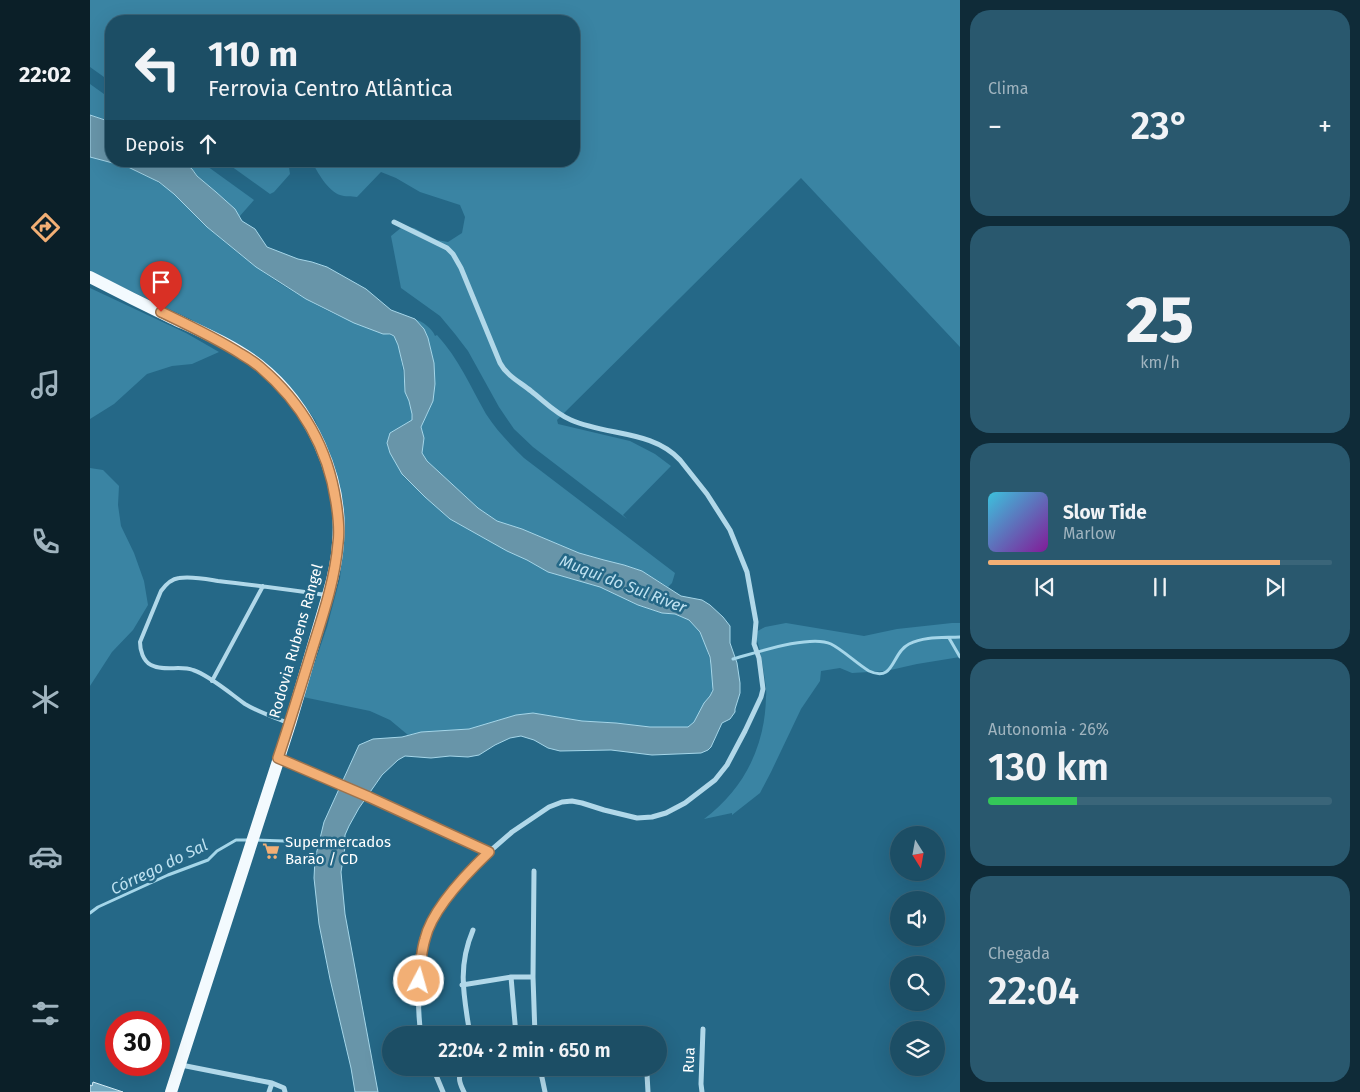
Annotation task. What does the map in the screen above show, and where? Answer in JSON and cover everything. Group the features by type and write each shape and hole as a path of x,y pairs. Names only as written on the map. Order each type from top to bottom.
{"main road":[{"name":"Rodovia Rubens Rangel","path":"90,277 219,340 259,365 282,387 303,414 324,453 338,515 338,542 328,595 290,724 171,1092"}],"street":[{"path":"394,222 447,248 453,254 461,268 500,363 510,375 559,413 572,420 594,428 645,438 680,460 706,494 734,537 747,572 755,617 754,644 759,658 763,692 745,731 726,765 715,780 686,803 652,817 637,818 582,803 562,802 549,807 512,832 470,870 439,908 425,937 420,963 417,1000 419,1026"},
{"path":"278,758 489,852"},
{"path":"534,871 535,1026"},
{"path":"469,1026 462,985 467,943 473,930"},
{"path":"462,985 511,977 533,977"},
{"path":"511,977 515,1026"},
{"name":"Rua","path":"702,1092 700,1084 703,1029"},
{"path":"180,1065 272,1083 284,1088 285,1092"},
{"path":"436,1076 443,1092"},
{"path":"460,1076 459,1082 464,1092"},
{"path":"542,1076 546,1092"},
{"path":"647,1076 648,1092"},
{"path":"269,1092 272,1083"}],"lane":[{"path":"290,724 247,705 192,669 151,666 146,661 140,647 140,642 161,590 171,580 179,578 263,586 328,595"},
{"path":"212,681 263,586"}],"shaded area":[{"path":"90,0 960,0 960,347 801,178 557,420 558,424 630,441 655,454 671,466 623,515 627,519 533,447 514,429 499,407 468,351 455,334 440,316 401,288 391,236 402,227 414,228 437,240 448,242 462,233 465,217 460,205 420,192 396,178 381,172 357,197 342,196 327,186 315,167 580,167 580,15 105,15 105,78 90,67"},
{"path":"90,84 105,95 105,120 90,115"},
{"path":"90,157 105,160 105,167 126,167 144,174 164,186 182,201 203,224 255,266 293,292 349,320 393,336 400,354 405,391 411,406 412,420 390,433 387,443 390,453 404,477 450,519 548,572 600,587 638,605 662,613 675,614 689,620 700,632 706,646 711,665 713,686 710,696 694,722 688,727 650,727 582,721 533,713 516,715 469,729 421,732 408,735 390,720 370,711 303,697 327,627 340,578 344,541 333,462 315,420 300,399 192,320 90,272"},
{"path":"190,167 208,167 254,200 239,217 235,209 197,176"},
{"path":"232,167 289,167 290,174 270,194"},
{"path":"90,288 186,333 219,352 192,364 172,366 147,374 114,404 90,419"},
{"path":"415,319 432,330 435,336 437,335 445,344 458,363 486,414 524,458 675,573 672,583 668,587 642,571 579,553 522,529 497,521 478,508 427,461 422,454 424,438 421,427 433,401 435,384 434,363 428,338 422,326"},
{"path":"90,468 103,470 119,486 118,505 121,526 134,553 144,581 148,605 133,630 112,652 90,686"},
{"path":"786,623 864,636 897,629 960,623 960,657 886,671 852,673 840,668 821,671 820,681 801,709 760,793 732,815 732,813 704,819 718,807 741,780 750,766 762,733 766,689 758,643 754,633 765,627"}],"water":[{"path":"90,115 105,120 105,161 90,157"},
{"name":"Muqui do Sul River","path":"128,167 190,167 197,176 235,209 242,221 255,229 267,247 298,259 327,267 366,289 391,310 415,319 424,329 428,338 434,363 435,384 433,401 421,427 424,438 422,453 427,461 478,508 497,521 522,529 579,553 642,571 681,596 702,600 710,605 730,626 730,643 737,663 740,693 735,712 730,719 722,723 711,747 701,753 652,755 611,750 560,751 548,748 534,740 521,736 510,738 479,755 468,757 431,758 405,756 382,775 359,808 345,835 341,872 345,914 378,1092 355,1092 319,924 314,878 315,859 324,822 359,745 373,739 402,737 421,732 469,729 516,715 533,713 582,721 650,727 688,727 694,722 713,690 710,657 700,632 689,620 675,614 662,613 638,605 600,587 548,572 450,519 402,474 390,453 387,443 390,433 412,420 409,401 405,392 404,370 394,336 354,323 306,299 256,267 207,227 174,194 159,182"}],"building":[{"path":"93,1082 123,1092 90,1092 90,1085 92,1086"}],"waterway":[{"path":"733,659 797,643 822,642 831,644 869,671 877,674 888,670 903,648 915,641 960,637"},
{"path":"949,638 960,657"},
{"name":"Córrego do Sal","path":"90,913 98,907 168,875 208,860 217,851 236,840 249,840"},
{"path":"255,840 321,845"}],"place":[{"name":"Supermercados Barão / CD","path":"271,851"}],"route":[{"path":"161,312 219,340 259,365 282,387 303,414 316,435 329,469 338,515 338,542 333,576 290,724 278,758 489,852 470,870 439,908 425,937 419,981"}]}
